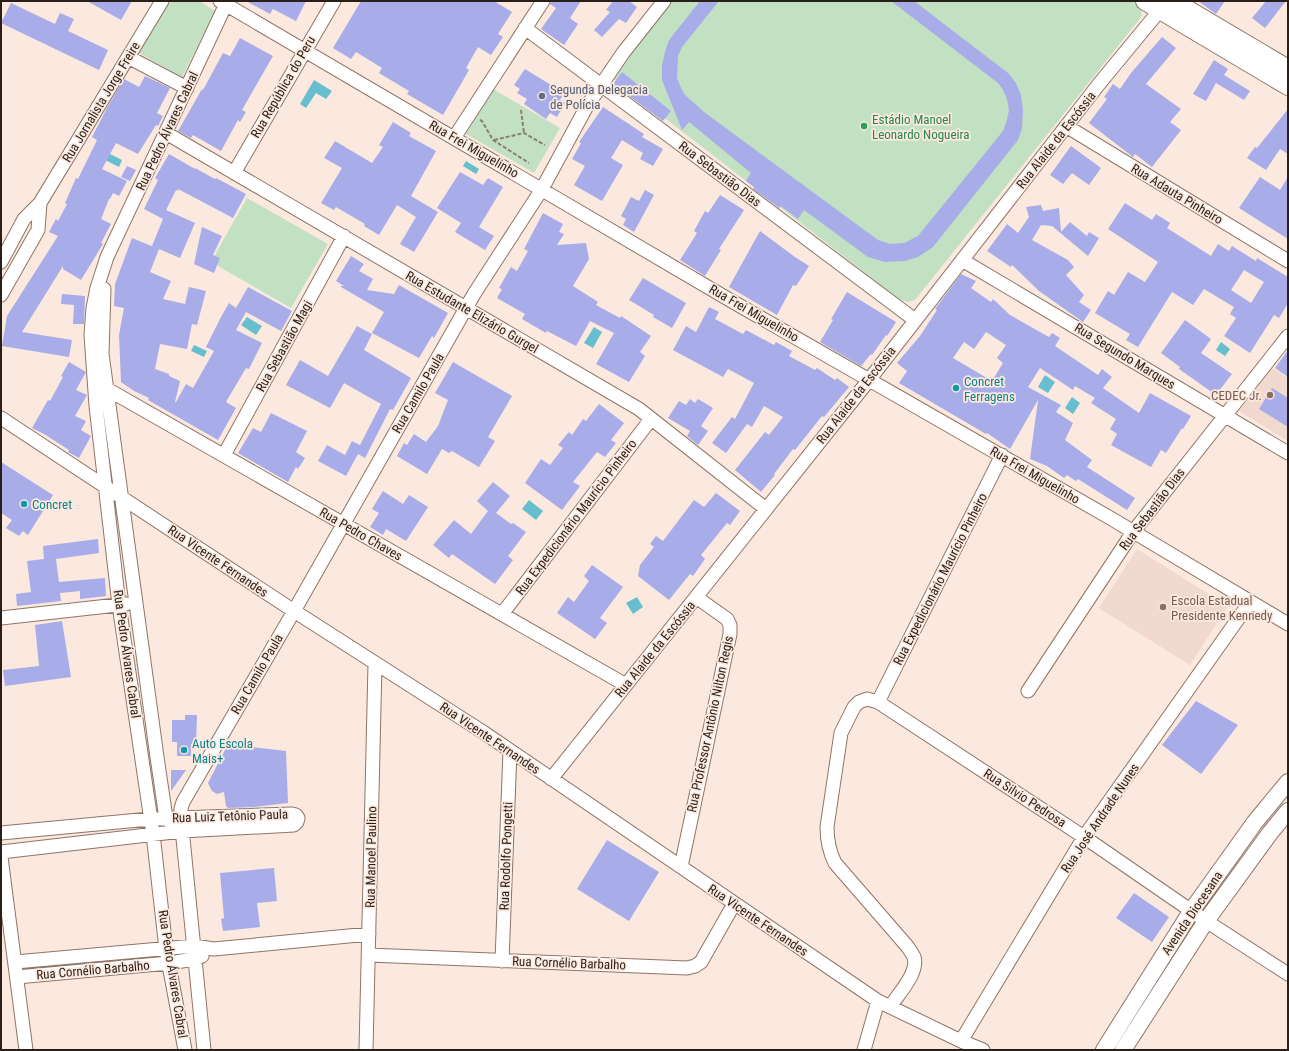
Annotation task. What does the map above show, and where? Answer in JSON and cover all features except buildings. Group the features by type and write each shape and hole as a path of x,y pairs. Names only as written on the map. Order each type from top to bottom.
{"main road":[{"path":"1160,4 1288,69"},
{"path":"1160,4 1288,86"}],"street":[{"name":"Rua Jornalista Jorge Freire","path":"1,262 24,220 40,203 162,1"},
{"name":"Rua República do Peru","path":"234,172 334,1"},
{"path":"454,138 543,1"},
{"name":"Rua Camilo Paula","path":"187,796 294,612 466,308 542,188 587,106 623,53 664,1"},
{"name":"Rua Frei Miguelinho","path":"223,3 542,188 735,303 1133,532 1288,624"},
{"name":"Rua Pedro Álvares Cabral","path":"166,818 122,498 91,335 93,308 97,288 107,257 187,88 223,3"},
{"name":"Rua Alaide da Escóssia","path":"551,779 869,380 1160,4"},
{"name":"Rua Sebastião Dias","path":"525,28 915,320"},
{"path":"128,57 187,88"},
{"name":"Rua Adauta Pinheiro","path":"1066,126 1288,262"},
{"name":"Rua Estudante Elizário Gurgel","path":"166,133 639,409 766,509"},
{"name":"Rua Jornalista Jorge Freire","path":"1,296 38,230 40,203"},
{"name":"Rua Sebastião Magi","path":"224,456 344,236"},
{"name":"Rua Segundo Marques","path":"962,260 1288,453"},
{"name":"Rua Sebastião Dias","path":"1028,691 1133,532 1288,336"},
{"name":"Rua Pedro Álvares Cabral","path":"101,390 106,487 119,605 153,834 166,949 185,1050"},
{"name":"Rua Pedro Chaves","path":"101,390 224,456 626,685"},
{"name":"Rua Vicente Fernandes","path":"1,418 294,612 510,751 878,1001 983,1050"},
{"name":"Rua Expedicionário Maurício Pinheiro","path":"502,614 651,419"},
{"name":"Rua Expedicionário Maurício Pinheiro","path":"878,702 1002,456"},
{"name":"Rua Professor Antônio Nilton Regis","path":"680,867 730,634 730,625 727,619 696,596"},
{"name":"Rua José Andrade Nunes","path":"961,1041 1084,837 1250,602"},
{"path":"1,618 136,603"},
{"name":"Rua Manoel Paulino","path":"366,1050 376,664"},
{"path":"878,702 867,699 859,702 854,707 842,734 827,827 827,840 829,850 835,863 914,956 915,964 912,974 890,1007"},
{"name":"Rua Silvio Pedrosa","path":"878,702 1084,837 1206,921 1288,974"},
{"name":"Rua Rodolfo Pongetti","path":"502,961 510,751"},
{"name":"Avenida Diocesana","path":"1104,1050 1192,910 1256,822 1288,782"},
{"name":"Rua Pedro Álvares Cabral","path":"187,796 181,808 181,818 204,1050"},
{"name":"Avenida Diocesana","path":"1123,1050 1206,921 1270,833 1288,812"},
{"name":"Rua Luiz Tetônio Paula","path":"1,833 166,818 292,814 296,815 298,818 294,825 182,831 1,852"},
{"path":"166,818 182,831"},
{"path":"1256,822 1270,833"},
{"path":"1,857 26,1050"},
{"name":"Rua Cornélio Barbalho","path":"369,955 687,968 695,966 701,962 734,904"},
{"name":"Rua Cornélio Barbalho","path":"17,977 168,962 195,953 214,949 369,934"},
{"name":"Rua Cornélio Barbalho","path":"15,962 166,949 195,953"},
{"path":"864,1050 878,1001"}],"path":[{"path":"521,110 524,133"},
{"path":"467,118 482,121 493,140 529,163"},
{"path":"493,140 524,133 545,145"}],"shaded area":[{"name":"CEDEC Jr.","path":"1272,368 1288,378 1288,441 1239,411"},
{"name":"Escola Estadual Presidente Kennedy","path":"1137,549 1228,606 1190,665 1099,608"}],"green space":[{"path":"171,1 199,1 215,11 182,77 139,53"},
{"path":"672,1 1132,1 1140,6 1142,16 915,300 908,302 900,300 613,78"},
{"path":"493,89 560,128 534,173 466,134"},
{"path":"247,198 328,244 291,308 211,262"}],"water":[{"path":"314,80 332,91 326,99 316,93 306,108 300,104"},
{"path":"108,153 122,160 119,167 105,160"},
{"path":"466,161 479,169 476,174 463,166"},
{"path":"247,317 262,326 256,335 241,325"},
{"path":"594,327 602,332 593,348 584,343"},
{"path":"1221,342 1230,349 1225,356 1216,350"},
{"path":"194,345 207,351 204,357 191,351"},
{"path":"1045,375 1055,382 1048,393 1038,387"},
{"path":"1072,397 1080,403 1073,414 1065,408"},
{"path":"529,500 543,511 536,520 522,509"},
{"path":"637,597 643,607 633,614 626,603"}],"place":[{"name":"Segunda Delegacia de Polícia","path":"542,96"},
{"name":"Estádio Manoel Leonardo Nogueira","path":"864,126"},
{"name":"Concret Ferragens","path":"956,388"},
{"name":"CEDEC Jr.","path":"1270,395"},
{"name":"Concret","path":"24,504"},
{"name":"Escola Estadual Presidente Kennedy","path":"1163,607"},
{"name":"Auto Escola Mais+","path":"184,750"}]}
